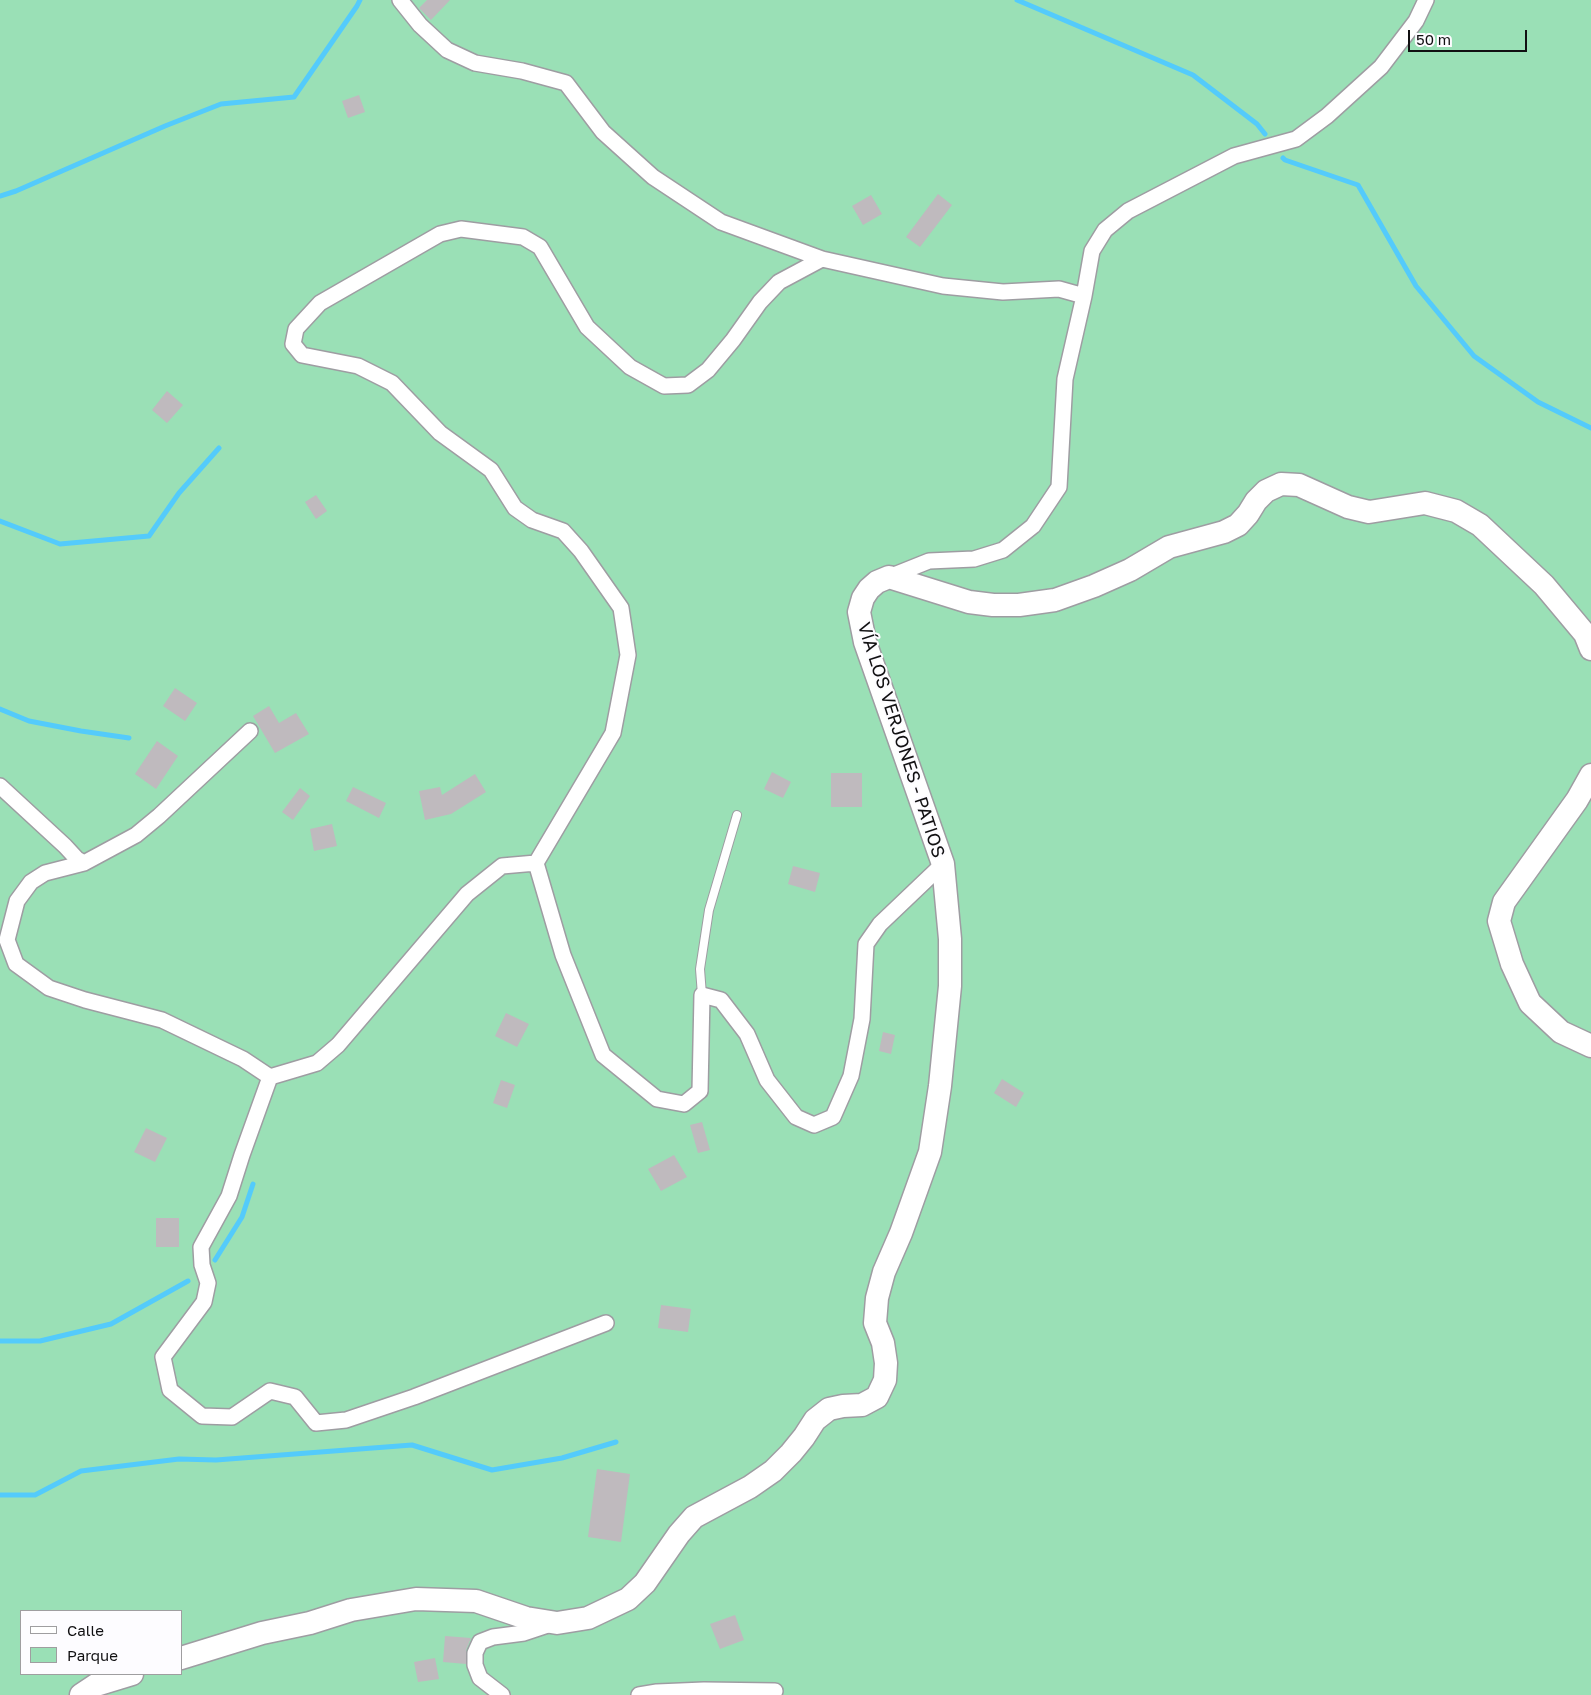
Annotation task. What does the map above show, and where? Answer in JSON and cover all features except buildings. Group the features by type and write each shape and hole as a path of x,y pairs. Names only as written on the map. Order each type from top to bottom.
{"street":[{"path":"400,0 420,25 447,50 475,62 522,71 566,83 603,132 653,177 721,222 822,259 944,286 1003,292 1059,289 1084,296"},
{"path":"889,577 929,561 974,559 1003,550 1033,526 1059,487 1065,379 1092,251 1106,230 1128,211 1234,156 1296,139 1327,116 1382,67 1416,21 1426,0"},
{"path":"822,259 779,282 760,302 733,340 708,370 688,385 664,386 630,367 587,327 540,247 524,237 461,229 440,234 320,303 296,329 293,344 302,355 358,366 392,383 440,433 491,470 515,508 532,520 563,531 581,551 621,608 628,655 612,733 536,863 563,954 603,1055 657,1099 684,1104 700,1091 702,995 720,1000 748,1034 767,1080 796,1117 814,1125 832,1117 851,1076 862,1019 866,944 880,924 943,864"},
{"path":"889,577 969,602 993,605 1019,605 1055,600 1121,574 1170,547 1224,532 1238,525 1266,491 1281,484 1299,485 1348,507 1369,512 1426,503 1456,511 1480,524 1544,585 1585,634 1591,649"},
{"name":"VÍA LOS VERJONES - PATIOS","path":"182,1658 351,1610 416,1599 476,1601 526,1618 557,1623 588,1618 628,1599 645,1583 678,1534 694,1517 750,1487 773,1471 804,1437 814,1420 829,1409 862,1405 877,1397 885,1380 886,1363 883,1343 875,1323 877,1298 884,1272 901,1233 930,1152 940,1086 950,986 950,939 943,864 864,642 859,612 863,598 869,589 877,582 889,577"},
{"path":"250,731 136,836 84,863 45,873 31,882 18,901 7,940 16,964 49,988 85,1000 162,1020 243,1059 270,1077"},
{"path":"1591,775 1578,800 1504,902 1499,922 1512,964 1530,1003 1562,1032 1591,1046"},
{"path":"0,786 77,859 84,863"},
{"path":"270,1077 317,1062 338,1045 467,894 502,866 536,863"},
{"path":"270,1077 229,1196 201,1247 202,1265 208,1283 204,1302 162,1356 170,1390 202,1416 232,1417 270,1391 295,1397 316,1423 346,1420 414,1397 606,1323"},
{"path":"502,1695 480,1678 475,1665 475,1653 480,1642 493,1637 524,1633 557,1623"},
{"path":"82,1695 96,1685 129,1675"},
{"path":"639,1695 657,1692 704,1690 775,1691"}],"lane":[{"path":"702,995 700,969 709,910 737,815"}],"green space":[{"path":"0,0 1591,0 1591,1695 0,1695"}],"waterway":[{"path":"0,196 16,191 165,126 221,104 294,97 360,0"},
{"path":"1017,0 1193,75 1257,124 1265,134"},
{"path":"1283,158 1358,185 1416,286 1474,356 1538,402 1591,428"},
{"path":"0,521 60,544 149,536 179,493 219,448"},
{"path":"0,709 29,721 129,738"},
{"path":"215,1260 242,1217 253,1184"},
{"path":"0,1341 40,1341 111,1324 188,1281"},
{"path":"0,1495 35,1495 81,1471 179,1459 216,1460 412,1445 492,1470 562,1458 616,1442"}]}
